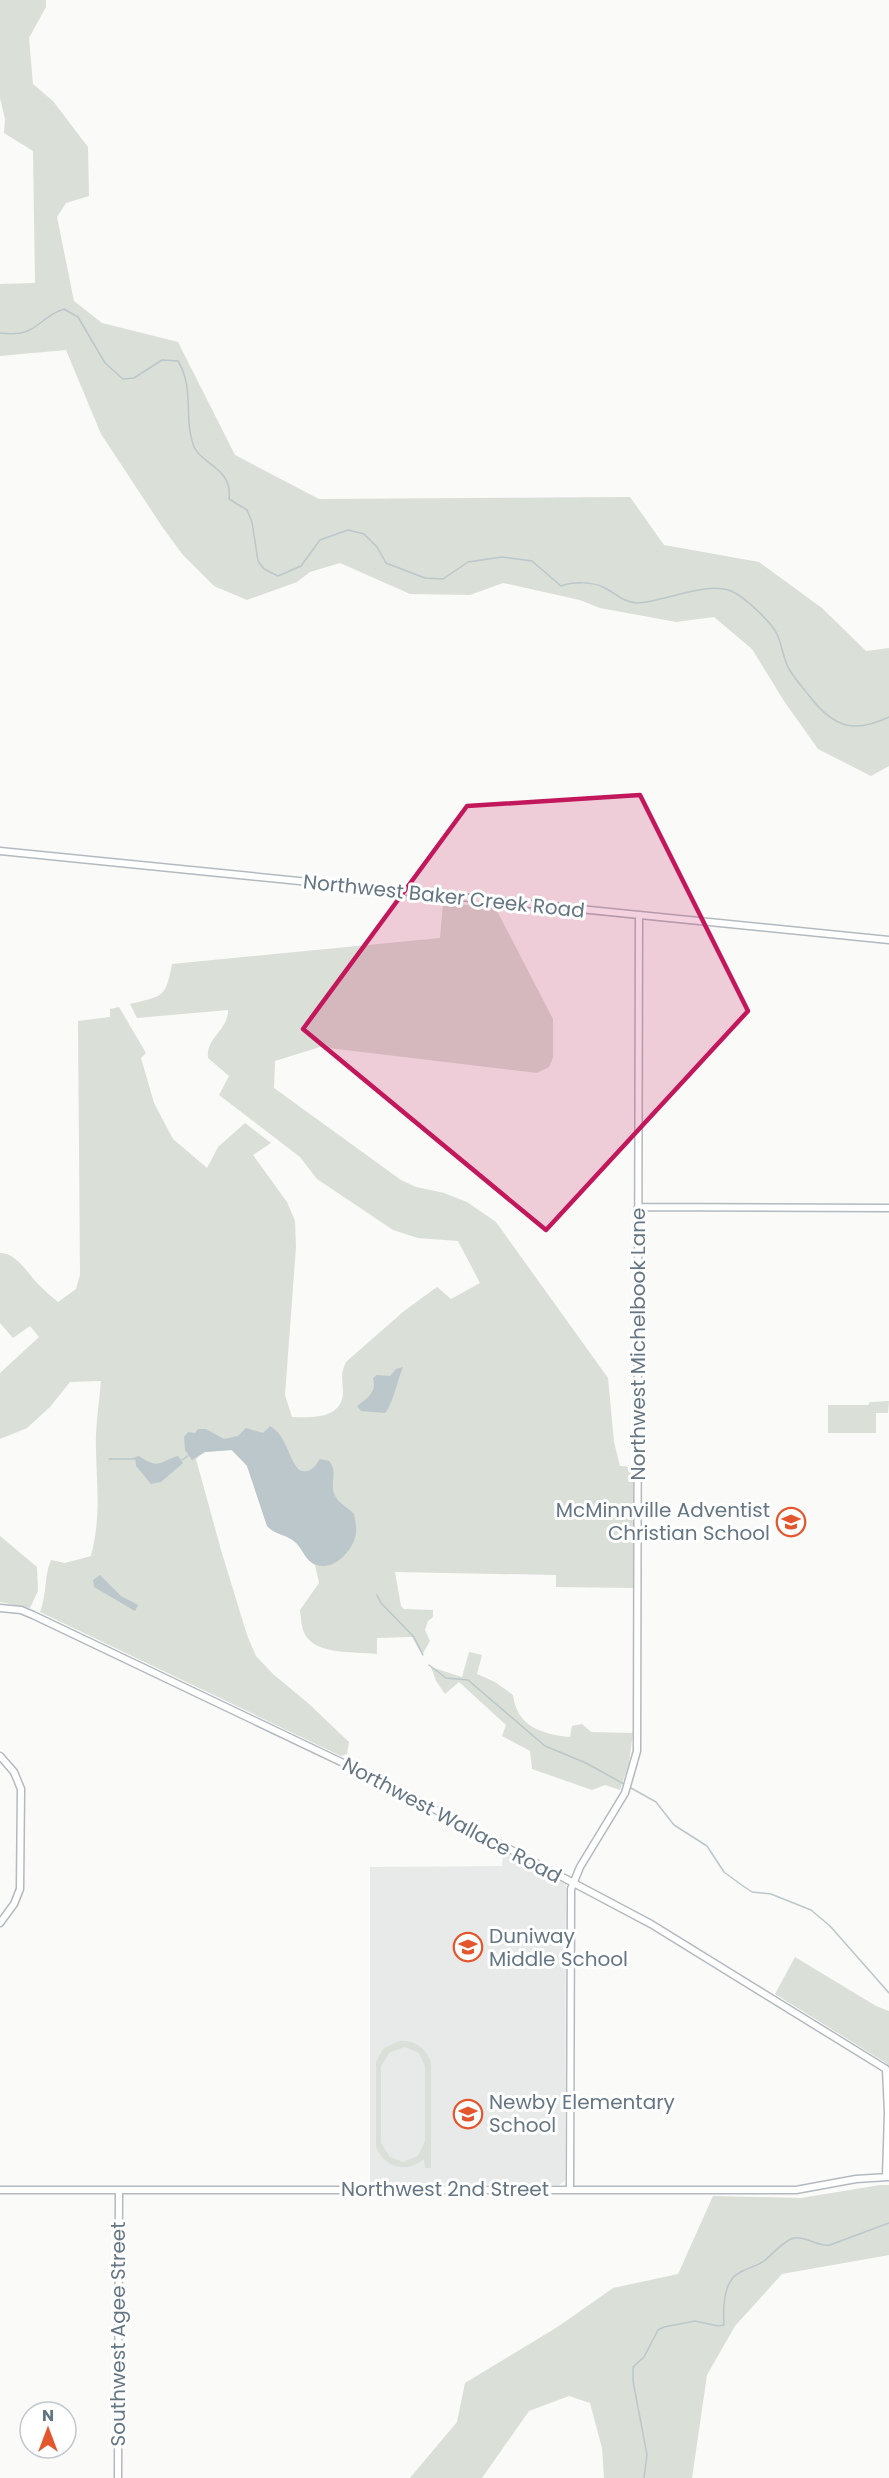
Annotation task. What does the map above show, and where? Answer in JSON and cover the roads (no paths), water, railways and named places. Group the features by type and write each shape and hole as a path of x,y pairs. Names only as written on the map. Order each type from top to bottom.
{"street":[{"name":"Northwest Baker Creek Road","path":"0,851 889,940"},
{"name":"Northwest Michelbook Lane","path":"572,1883 620,1804 631,1777 637,1751 639,915"},
{"path":"638,1208 889,1208"},
{"name":"Northwest Wallace Road","path":"0,1608 21,1610 33,1615 373,1777 674,1937 787,2010 886,2069 888,2081 887,2177"},
{"path":"0,1756 14,1772 21,1789 21,1873 19,1897 0,1923"},
{"path":"570,2189 572,1883"},
{"name":"Northwest 2nd Street","path":"0,2190 796,2190 856,2179 887,2177"},
{"name":"Southwest Agee Street","path":"118,2478 119,2190"}],"waterway":[{"path":"0,333 23,333 64,309 78,317 105,363 123,379 134,378 162,360 178,361 186,382 189,426 194,447 222,474 229,489 229,499 247,510 252,522 258,561 264,569 278,576 301,566 320,540 348,530 364,534 377,547 386,563 425,578 443,579 468,562 502,557 532,561 561,586 577,583 595,584 633,603 647,602 697,590 731,591 743,598 769,623 777,634 791,673 828,716 846,725 855,726 889,717"},
{"path":"182,1460 188,1456"},
{"path":"109,1459 136,1459 134,1458"},
{"path":"377,1595 381,1603 414,1637 423,1655"},
{"path":"429,1665 446,1678 468,1680 545,1746 586,1763 624,1784"},
{"path":"631,1788 656,1802 674,1825 707,1846 724,1872 743,1886 752,1892 771,1894 811,1910 830,1926 889,1993"},
{"path":"644,2478 647,2455 633,2381 633,2367 644,2357 658,2330 695,2321 718,2326 724,2325 725,2296 730,2282 742,2271 764,2261 790,2239 798,2238 830,2245 889,2223"}],"place":[{"name":"McMinnville Adventist Christian School","path":"791,1522"},
{"name":"Duniway Middle School","path":"468,1947"},
{"name":"Newby Elementary School","path":"468,2114"}]}
